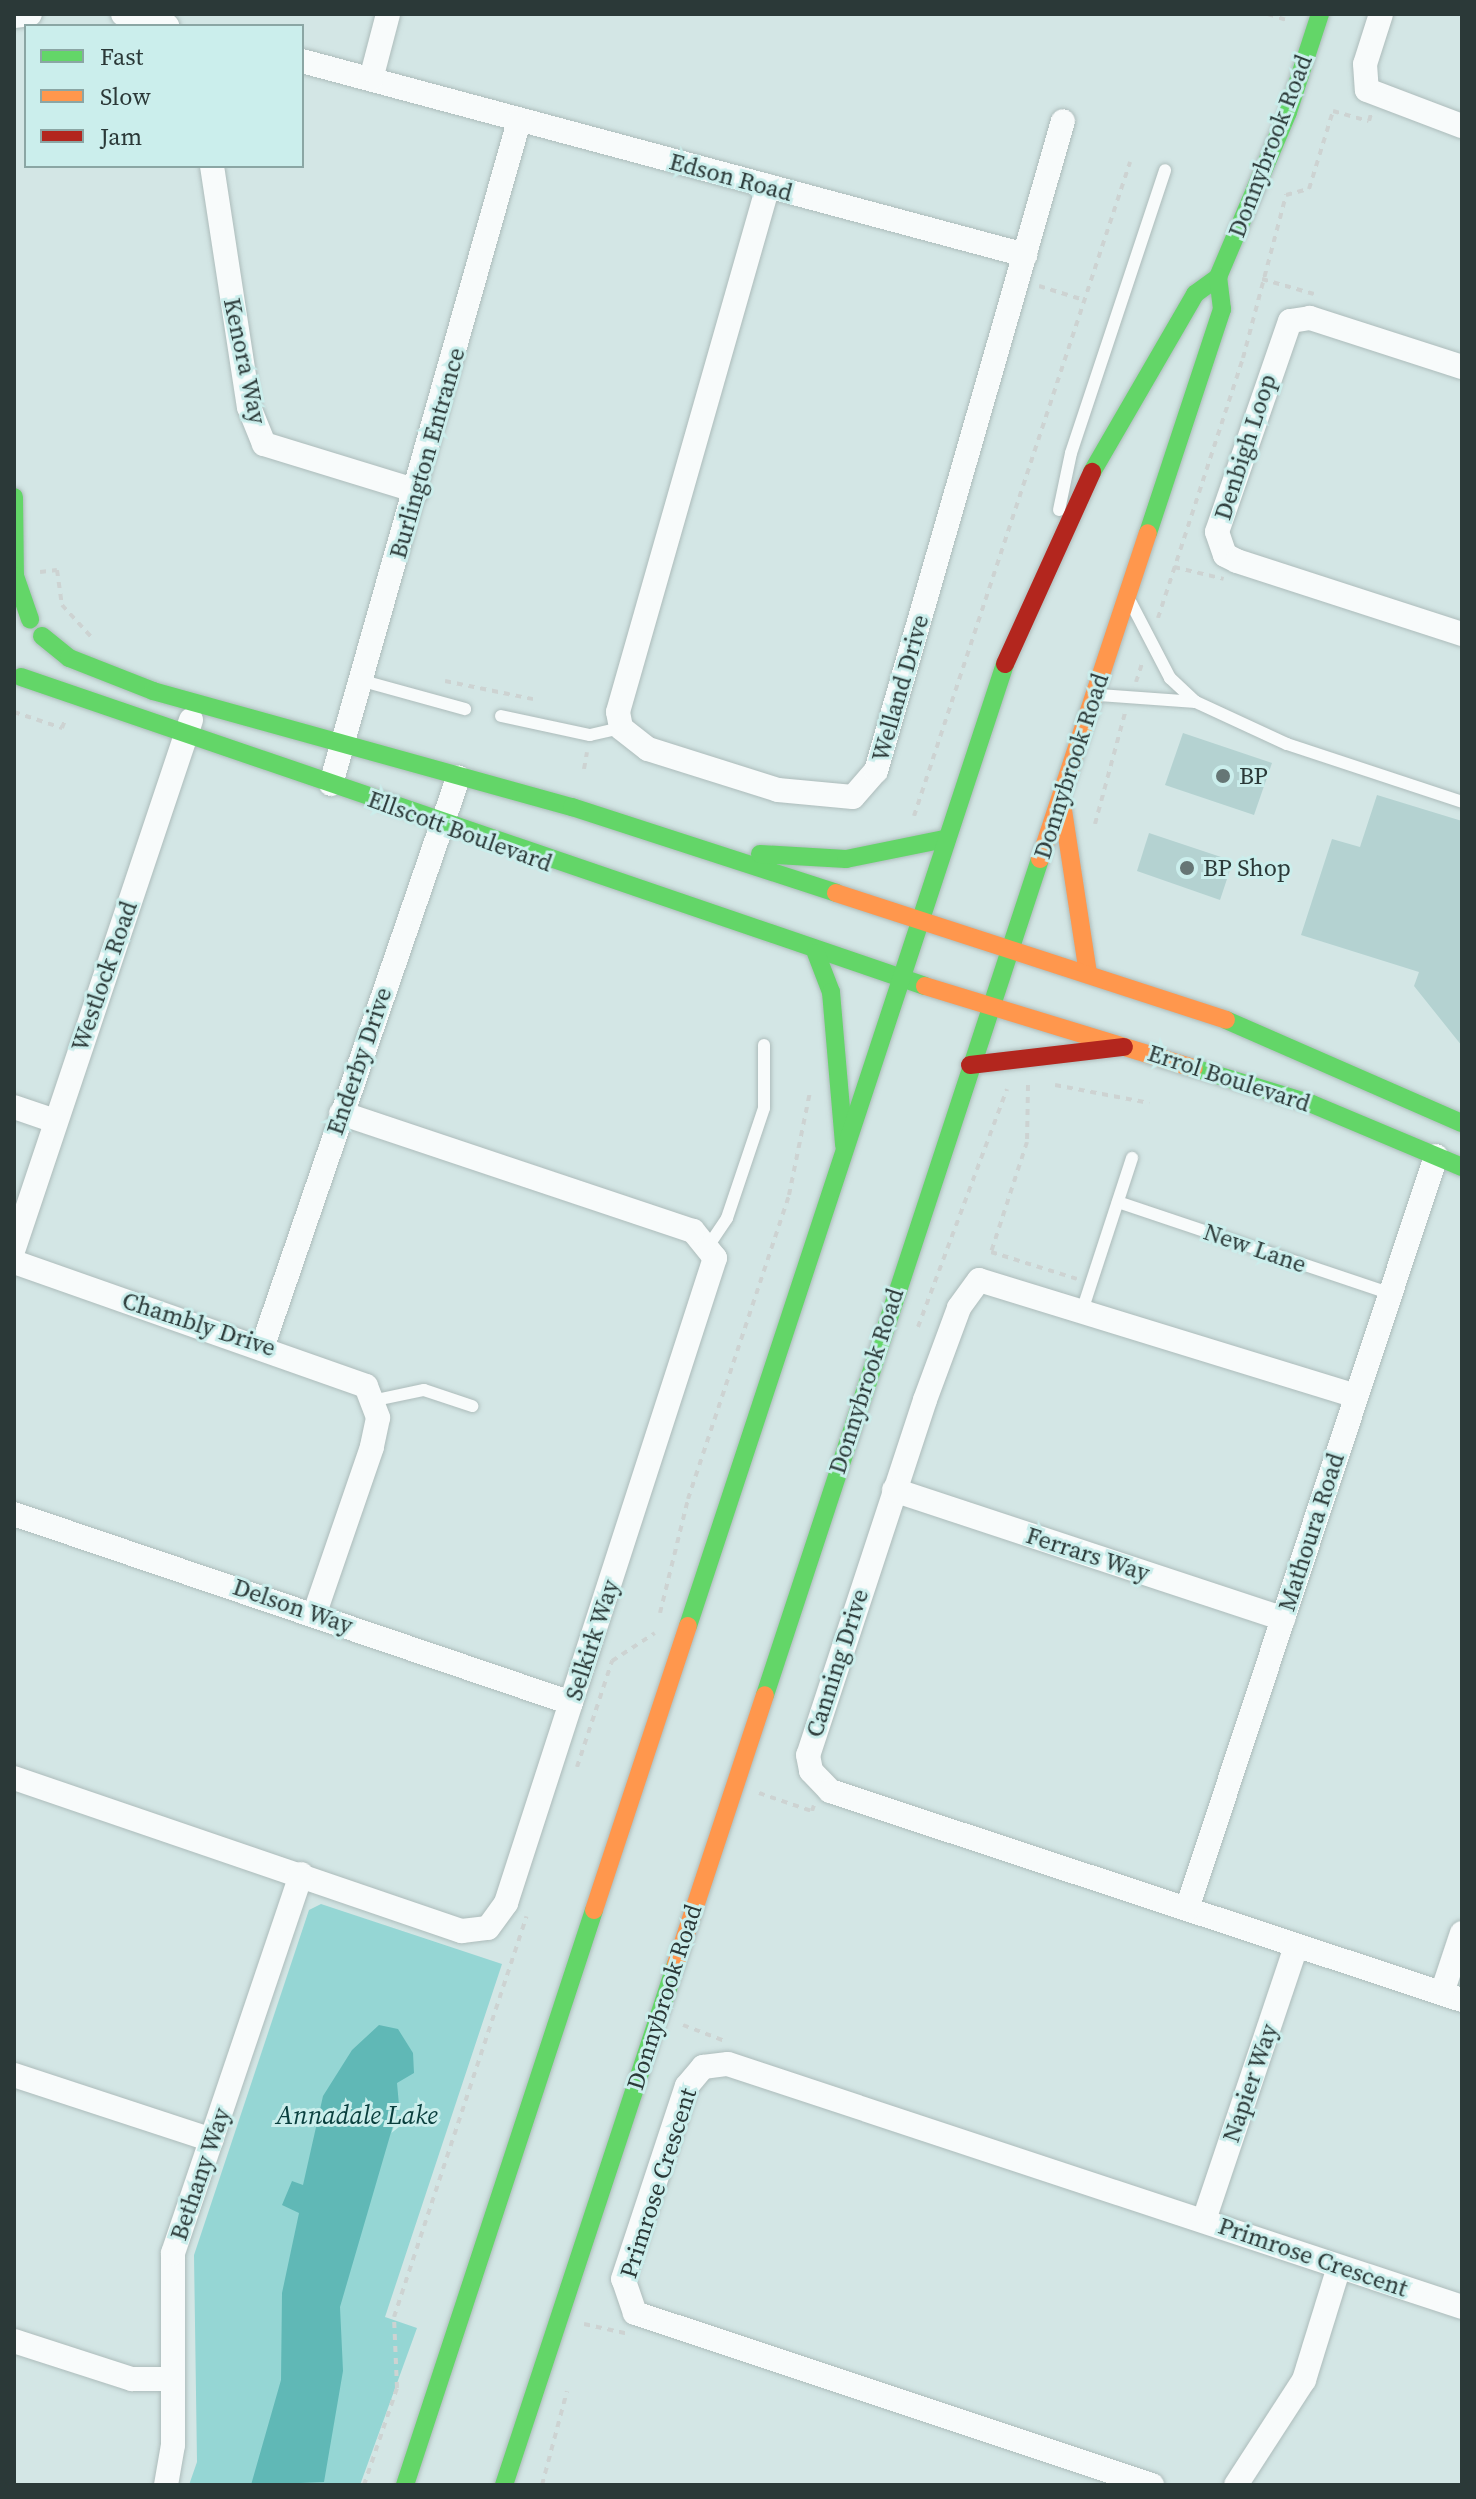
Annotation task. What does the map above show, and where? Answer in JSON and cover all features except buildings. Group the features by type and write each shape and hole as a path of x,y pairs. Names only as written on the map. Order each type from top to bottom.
{"main road":[{"name":"Donnybrook Road","path":"504,2485 970,1065 1222,309 1218,277 1288,112 1320,14"},
{"name":"Donnybrook Road","path":"405,2485 901,979 944,839 1051,548 1195,294 1218,277"},
{"name":"Ellscott Boulevard","path":"14,497 15,576 22,616 76,662 196,704 692,847 1010,949"},
{"path":"17,677 37,665 42,636"},
{"name":"Ellscott Boulevard","path":"17,677 63,686 184,737 331,784 816,953 901,979"},
{"path":"1063,790 1088,974"},
{"path":"692,847 846,859 944,839"},
{"name":"Errol Boulevard","path":"1010,949 1325,1057 1462,1123"},
{"path":"816,953 833,1003 845,1149"},
{"name":"Errol Boulevard","path":"901,979 1129,1046 1386,1131 1462,1167"},
{"path":"970,1065 1129,1046"}],"street":[{"path":"14,16 30,14"},
{"path":"123,14 160,24"},
{"path":"371,79 388,14"},
{"path":"1381,14 1364,78 1375,98 1462,126"},
{"name":"Edson Road","path":"304,62 1025,255"},
{"name":"Burlington Entrance","path":"331,784 417,491 519,121"},
{"path":"1025,255 1063,121"},
{"name":"Kenora Way","path":"212,168 249,407 264,444 417,491"},
{"path":"621,728 623,691 768,186"},
{"name":"Welland Drive","path":"621,728 648,749 778,790 838,798 864,789 876,771 1025,255"},
{"name":"Denbigh Loop","path":"1310,318 1298,316 1284,327 1217,532 1230,558 1462,634"},
{"path":"1310,318 1462,367"},
{"name":"Westlock Road","path":"14,1248 196,704"},
{"name":"Enderby Drive","path":"263,1345 458,778"},
{"path":"14,1107 55,1121"},
{"path":"341,1113 693,1231 709,1245"},
{"name":"Mathoura Road","path":"1187,1909 1436,1156"},
{"name":"Selkirk Way","path":"14,1778 452,1928 488,1928 506,1903 713,1275 709,1245"},
{"name":"Chambly Drive","path":"14,1262 350,1375 376,1400"},
{"name":"Canning Drive","path":"821,1785 811,1771 810,1738 959,1308 979,1280 1083,1308 1356,1396"},
{"path":"315,1613 372,1447 376,1400"},
{"name":"Ferrars Way","path":"894,1490 1283,1619"},
{"name":"Delson Way","path":"14,1514 315,1613 571,1703"},
{"path":"821,1785 1296,1947 1452,1996 1462,1933"},
{"name":"Bethany Way","path":"166,2485 173,2379 173,2253 301,1874"},
{"name":"Napier Way","path":"1204,2220 1296,1947"},
{"name":"Primrose Crescent","path":"1152,2485 635,2313 623,2279 682,2100 703,2067 718,2063 1462,2307"},
{"path":"14,2075 212,2140"},
{"path":"1236,2485 1304,2380 1339,2267"},
{"path":"14,2341 132,2379 173,2379"}],"lane":[{"name":"Donnybrook Road","path":"1051,548 1071,453 1165,170"},
{"path":"1127,594 1170,678 1196,702 1287,744 1462,802"},
{"path":"363,681 465,709"},
{"path":"1094,695 1196,702"},
{"path":"501,716 590,735 621,728"},
{"path":"709,1245 727,1218 764,1108 764,1045"},
{"path":"1083,1308 1132,1158"},
{"name":"New Lane","path":"1118,1202 1392,1294"},
{"path":"376,1400 424,1390 472,1406"}],"path":[{"path":"1094,837 1102,782 1174,567 1286,195 1309,189 1333,111 1369,121 1375,98"},
{"path":"903,826 921,801 1130,162"},
{"path":"1262,279 1317,295 1310,318"},
{"path":"1174,567 1223,582 1230,558"},
{"path":"445,681 533,699"},
{"path":"1026,1058 1027,1142 991,1252 1091,1284"},
{"path":"574,1774 612,1661 656,1632 688,1499 789,1195 810,1077"},
{"path":"1028,1086 1076,1085 1149,1103"},
{"path":"756,1792 812,1811 821,1785"},
{"path":"364,2485 397,2388 394,2317 530,1906"},
{"path":"681,2024 726,2039 718,2063"},
{"path":"578,2338 581,2323 627,2339 635,2313"},
{"path":"542,2485 569,2381"}],"shaded area":[{"path":"321,1904 502,1964 385,2317 417,2328 360,2485 189,2485 197,2462 194,2255 309,1910"}],"water":[{"name":"Annadale Lake","path":"379,2025 398,2029 413,2053 414,2073 397,2083 399,2105 340,2307 343,2371 324,2482 251,2485 281,2380 282,2293 299,2213 282,2205 292,2181 303,2185 323,2096 352,2050"}],"traffic: fast":[{"path":"1092,472 1195,294 1218,277 1288,112 1320,14"},
{"path":"1148,533 1222,309 1218,277"},
{"path":"14,497 15,576 30,619"},
{"path":"42,636 69,658 153,691 572,807 836,893"},
{"path":"688,1626 1005,664"},
{"path":"21,677 925,986"},
{"path":"760,854 846,859 944,839"},
{"path":"765,1695 1040,859"},
{"path":"816,953 831,992 844,1145"},
{"path":"1226,1020 1462,1123"},
{"path":"1194,1068 1312,1104 1462,1167"},
{"path":"405,2485 594,1910"},
{"path":"504,2485 676,1964"}],"traffic: slow":[{"path":"1040,859 1148,533"},
{"path":"1063,810 1088,974"},
{"path":"836,893 1226,1020"},
{"path":"925,986 1194,1068"},
{"path":"594,1910 688,1626"},
{"path":"676,1964 765,1695"}],"traffic: jam":[{"path":"1005,664 1092,472"},
{"path":"970,1065 1124,1047"}],"place":[{"name":"BP","path":"1223,776"},
{"name":"BP Shop","path":"1187,868"}]}
